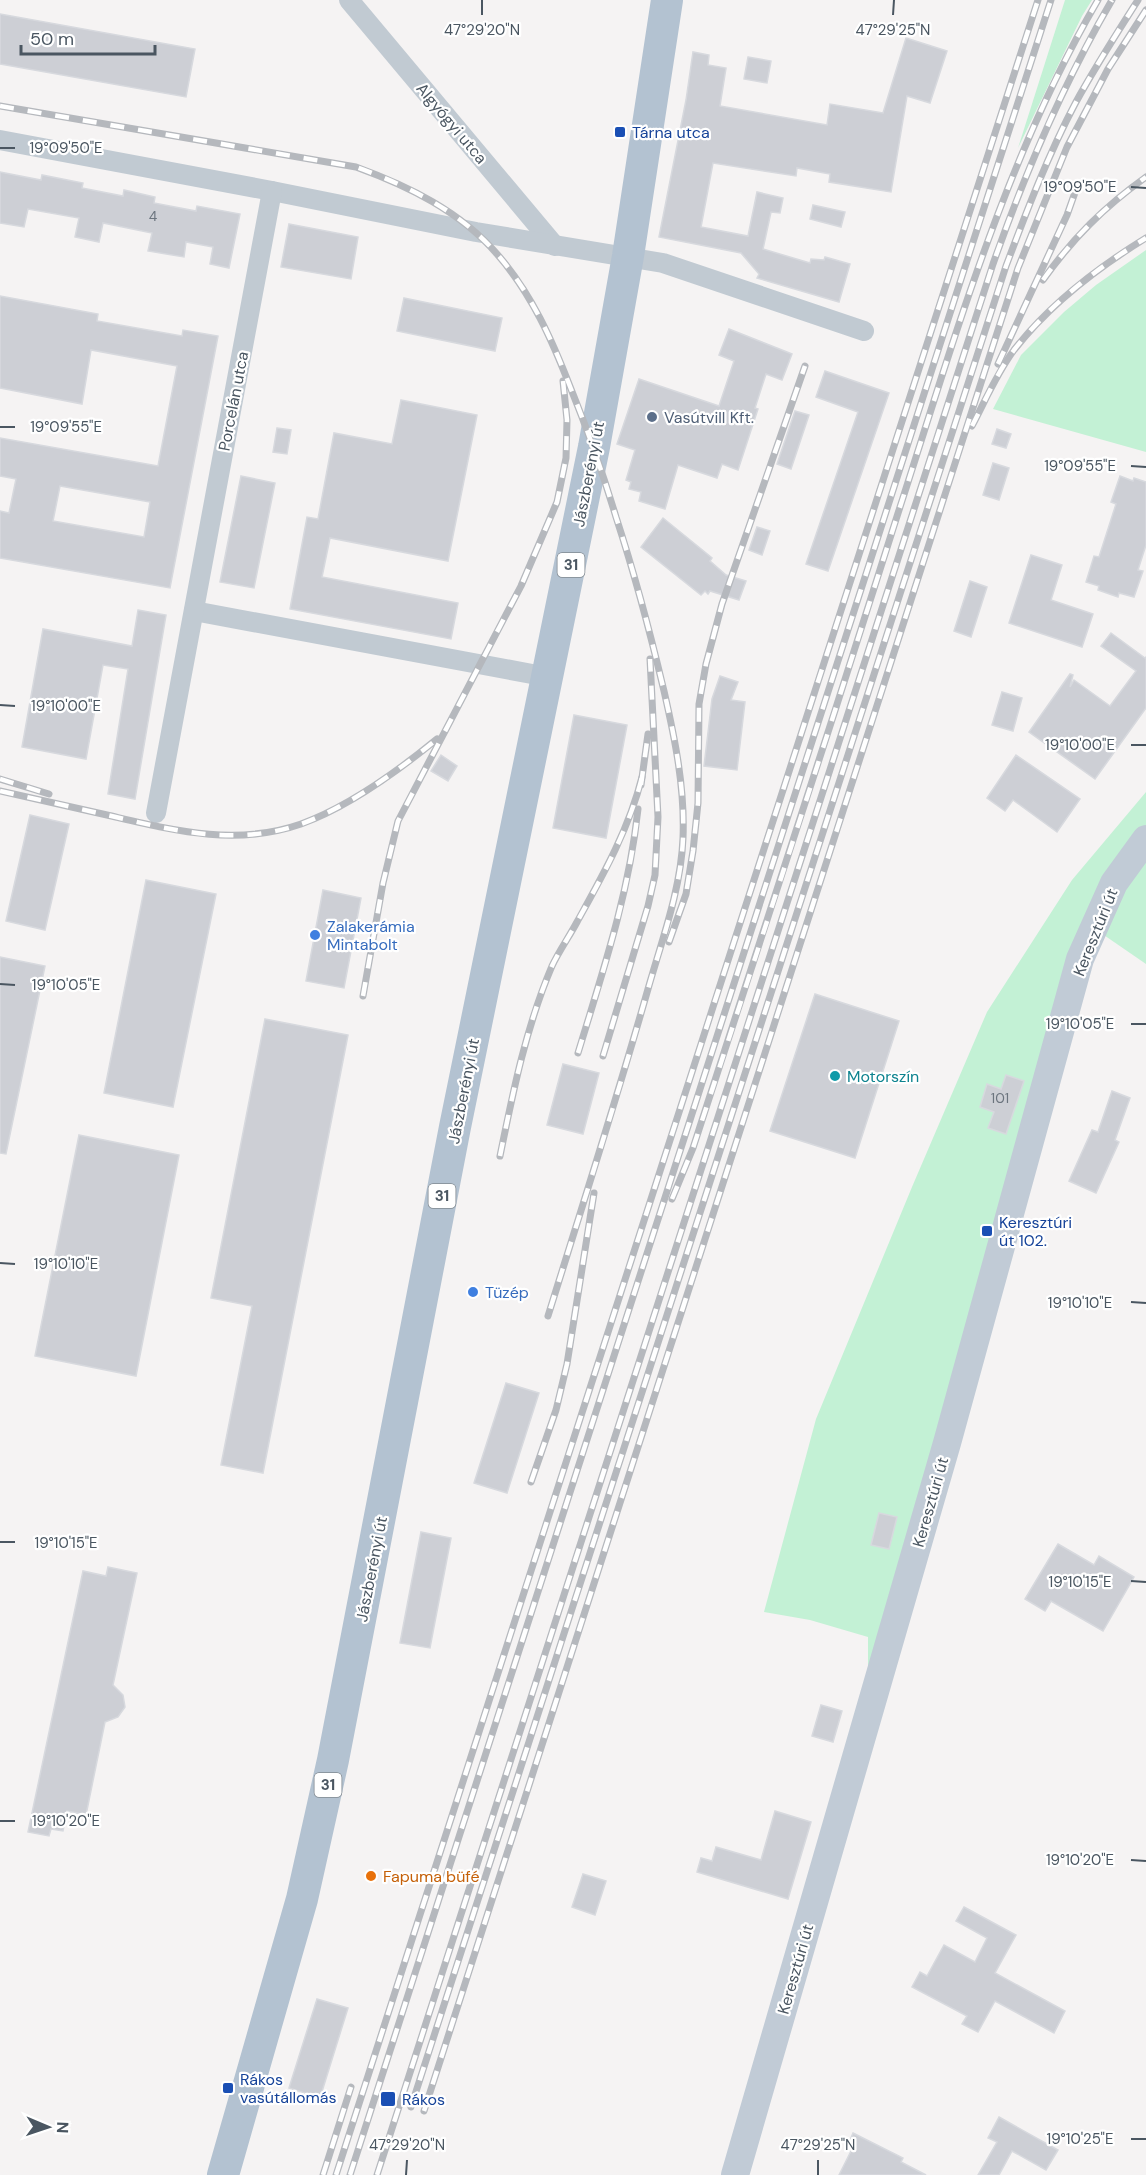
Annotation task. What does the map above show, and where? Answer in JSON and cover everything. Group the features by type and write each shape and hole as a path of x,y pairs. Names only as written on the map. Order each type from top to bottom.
{"main road":[{"name":"Jászberényi út","path":"223,2175 302,1899 333,1760 460,1105 594,447 667,0"},
{"name":"Keresztúri út","path":"735,2175 944,1454 1080,959 1114,883 1146,839"}],"street":[{"name":"Algyógyi utca","path":"349,0 555,246"},
{"path":"0,140 476,232 663,263 864,332"},
{"name":"Porcelán utca","path":"156,813 272,191"},
{"path":"194,611 548,677"}],"green space":[{"path":"1065,0 1092,0 1018,148"},
{"path":"1146,250 1146,452 993,409 1021,355 1064,312 1096,285"},
{"path":"1146,792 1146,964 1098,931 868,1687 868,1637 810,1620 764,1612 816,1419 987,1012 1072,880"}],"building":[{"path":"0,14 195,49 186,97 0,64"},
{"path":"906,38 947,51 930,103 907,96 891,192 829,182 830,174 797,168 796,176 713,163 701,227 748,236 757,192 783,198 780,213 771,212 763,249 810,263 811,259 824,260 825,257 850,264 839,302 757,278 759,274 741,253 659,237 693,52 709,55 708,65 726,68 720,106 827,125 830,104 883,113"},
{"path":"748,57 771,61 767,83 744,79"},
{"path":"0,172 41,180 42,175 83,183 82,188 123,196 124,190 155,197 154,203 196,211 197,206 240,214 229,268 210,264 213,247 186,242 184,257 148,251 152,233 103,223 99,242 75,237 79,218 28,209 24,227 0,223"},
{"path":"813,205 845,212 841,227 810,219"},
{"path":"289,224 358,237 351,279 281,267"},
{"path":"0,296 98,314 97,321 182,336 183,330 218,336 170,588 0,558 0,511 9,513 16,479 0,476 0,438 158,466 177,366 91,350 82,404 0,388","holes":["60,486 150,502 144,537 53,521"]},
{"path":"404,298 502,318 495,351 397,331"},
{"path":"729,329 792,354 782,380 766,374 755,408 758,409 738,470 722,464 717,478 678,465 665,509 639,501 641,492 629,489 631,482 626,480 635,450 617,444 639,379 719,406 734,361 719,355"},
{"path":"825,371 889,393 828,571 806,564 858,412 816,397"},
{"path":"401,400 477,415 448,561 330,538 322,577 458,603 451,639 290,609 307,517 318,519 334,433 392,444"},
{"path":"795,411 809,415 791,469 777,464"},
{"path":"277,428 291,430 287,454 273,452"},
{"path":"997,429 1011,434 1006,448 992,444"},
{"path":"993,463 1009,468 999,500 983,495"},
{"path":"241,476 275,483 254,588 220,582"},
{"path":"1120,476 1133,481 1134,478 1146,482 1146,545 1138,570 1143,571 1134,597 1119,593 1118,597 1098,590 1099,586 1086,582 1094,556 1099,557 1116,504 1111,502"},
{"path":"663,518 712,558 710,561 726,575 746,581 739,600 710,591 708,594 705,591 701,595 641,547"},
{"path":"757,527 770,531 762,555 749,550"},
{"path":"1031,555 1062,565 1051,600 1093,614 1082,647 1009,623"},
{"path":"970,581 987,587 971,637 954,631"},
{"path":"138,610 166,615 135,799 108,794 128,669 103,665 86,759 22,747 43,629 132,646"},
{"path":"1111,633 1146,657 1146,708 1095,779 1029,732 1070,674 1073,675 1070,687 1074,680 1110,706 1136,671 1101,646"},
{"path":"720,676 738,682 731,700 745,702 737,770 704,766 712,699"},
{"path":"1002,692 1022,698 1013,731 992,725"},
{"path":"574,715 627,725 606,838 553,828"},
{"path":"441,755 457,766 448,781 431,771"},
{"path":"1016,755 1080,799 1057,832 1013,800 1005,811 987,798"},
{"path":"30,815 69,824 45,930 6,921"},
{"path":"146,880 216,894 173,1107 104,1093"},
{"path":"323,890 361,898 344,988 306,981"},
{"path":"0,957 45,966 6,1154 0,1153"},
{"name":"Motorszín","path":"815,994 899,1021 855,1158 770,1131"},
{"path":"265,1019 348,1035 263,1473 221,1465 252,1306 211,1298"},
{"path":"563,1064 599,1073 583,1134 547,1125"},
{"path":"1006,1075 1024,1081 1006,1134 988,1128 994,1112 980,1107 987,1084 1001,1089"},
{"path":"1112,1091 1130,1098 1115,1140 1119,1142 1096,1193 1069,1181 1092,1130 1098,1132"},
{"path":"79,1135 179,1155 136,1376 35,1356"},
{"path":"506,1383 539,1393 507,1493 474,1483"},
{"path":"879,1513 897,1517 889,1549 871,1545"},
{"path":"421,1532 451,1538 430,1648 400,1643"},
{"path":"1058,1544 1094,1565 1099,1556 1134,1577 1103,1631 1051,1601 1045,1611 1025,1599"},
{"path":"108,1567 137,1573 113,1685 123,1695 125,1707 118,1717 105,1722 86,1815 67,1811 63,1831 51,1829 49,1836 28,1832 83,1571 106,1576"},
{"path":"821,1705 842,1711 833,1742 812,1736"},
{"path":"775,1811 811,1822 788,1899 697,1872 701,1858 712,1861 716,1847 761,1860"},
{"path":"583,1874 606,1881 595,1915 572,1907"},
{"path":"964,1907 1016,1935 995,1973 1065,2011 1054,2033 995,2001 978,2032 962,2024 967,2016 912,1987 920,1972 927,1976 944,1945 975,1962 987,1938 956,1921"},
{"path":"317,1999 348,2008 320,2098 289,2088"},
{"path":"999,2117 1058,2150 1046,2170 1012,2151 999,2175 978,2175 997,2142 988,2138"},
{"path":"853,2133 903,2158 901,2162 926,2175 839,2175 853,2147 848,2145"}],"railway":[{"path":"336,2175 1038,0"},
{"path":"350,2175 1051,0"},
{"path":"672,1199 693,1148 963,312 1036,121 1065,60 1098,0"},
{"path":"377,2175 993,264 1046,129 1077,64 1112,0"},
{"path":"411,2107 1006,266 1056,142 1091,76 1138,0"},
{"path":"424,2111 1018,268 1067,147 1108,69 1146,10"},
{"path":"0,106 356,167 375,174 432,201 467,225 497,254 521,285 548,335 595,453 642,604 672,727 681,782 683,819 679,876 670,914 612,1112 548,1316"},
{"path":"1043,280 1090,224 1146,177"},
{"path":"998,364 1067,215 1078,184"},
{"path":"972,426 1002,368 1028,333 1075,288 1146,238"},
{"path":"669,942 686,894 693,851 698,803 699,704 706,664 722,604 805,366"},
{"path":"363,996 383,883 398,821 521,586 557,502 566,458 567,420 563,381"},
{"path":"603,1056 648,906 655,875 658,817 650,659"},
{"path":"641,785 648,734"},
{"path":"0,791 180,831 204,834 252,834 276,831 301,824 337,808 389,775 437,739"},
{"path":"500,1156 521,1060 543,989 555,960 614,851 630,815 642,777"},
{"path":"0,779 49,794"},
{"path":"578,1053 622,902 638,809"},
{"path":"531,1482 556,1410 567,1364 594,1193"},
{"path":"323,2175 351,2087"}],"place":[{"name":"Tárna utca","path":"620,132"},
{"name":"Vasútvill Kft.","path":"652,417"},
{"name":"Zalakerámia Mintabolt","path":"315,935"},
{"name":"Motorszín","path":"835,1076"},
{"name":"Keresztúri út 102.","path":"987,1231"},
{"name":"Tüzép","path":"473,1292"},
{"name":"Fapuma büfé","path":"371,1876"},
{"name":"Rákos vasútállomás","path":"228,2088"},
{"name":"Rákos","path":"388,2099"}]}
